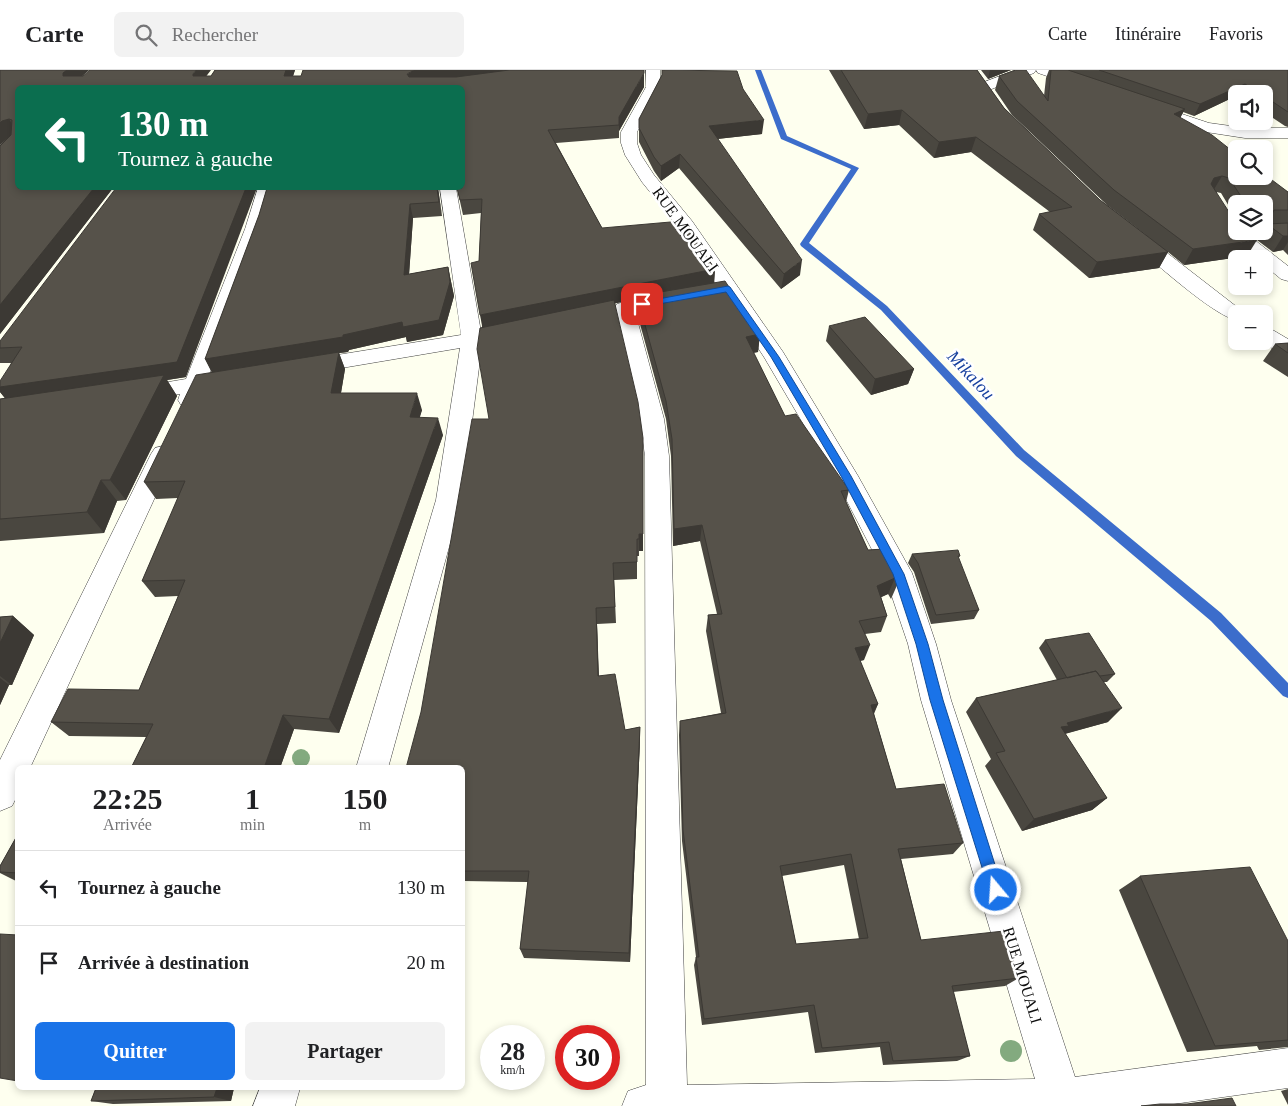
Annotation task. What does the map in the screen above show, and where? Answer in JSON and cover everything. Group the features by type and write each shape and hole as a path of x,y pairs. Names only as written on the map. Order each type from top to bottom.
{"street":[{"name":"RUE MOUALI","path":"653,70 653,87 629,132 629,143 633,155 648,178 686,224 718,291 775,357 846,476 898,574 922,644 936,700 1063,1103"},
{"path":"995,101 980,81 1029,70"},
{"path":"1043,70 1097,89"},
{"path":"1134,102 1206,127 1245,133 1285,135"},
{"path":"0,795 196,385 254,229 265,190"},
{"path":"373,765 449,500 472,340 448,190"},
{"path":"1217,206 1228,224"},
{"path":"1122,227 1228,309"},
{"path":"1242,240 1288,275"},
{"path":"624,308 652,420 657,456 659,1106 1063,1103 1288,1068"},
{"path":"291,370 472,340 529,328"},
{"path":"1273,339 1288,349"},
{"path":"117,396 243,378"},
{"path":"274,1106 279,1090"}],"building":[{"path":"0,70 67,70 63,73 63,76 83,76 90,70 196,70 193,76 211,76 215,70 286,70 284,76 301,76 303,70 414,70 407,74 409,77 456,77 509,70 644,70 619,117 619,125 548,130 602,228 682,221 715,269 480,315 471,263 479,261 482,199 460,200 458,190 465,190 465,85 15,85 15,190 92,190 0,305 0,146 11,135 12,120 9,119 0,123"},
{"path":"662,70 737,71 743,89 764,120 709,126 802,260 784,274 680,154 661,166 654,157 639,128 639,119 662,75"},
{"path":"841,70 977,70 1004,108 1100,200 1168,252 1097,262 1039,214 1072,207 976,137 939,142 902,110 868,114"},
{"path":"1016,70 1026,70 1048,101 1051,70 1068,70 1185,109 1174,114 1212,135 1228,148 1228,178 1222,176 1214,178 1211,184 1228,210 1228,240 1257,240 1193,249 1114,190 1017,101 999,76"},
{"path":"1099,70 1288,70 1288,112 1273,102 1273,85 1228,85 1228,92 1200,104"},
{"path":"1273,181 1288,192 1288,210 1274,210 1273,212 1273,195 1240,195 1234,185 1273,185"},
{"path":"114,190 245,190 177,362 0,387 0,381 22,347 0,348 0,341"},
{"path":"266,190 437,190 439,202 410,204 404,275 448,267 450,282 439,320 403,327 402,322 343,335 343,337 205,359 259,215"},
{"path":"1288,223 1288,236 1283,236 1273,228 1273,224"},
{"path":"725,281 760,334 746,337 785,416 796,414 849,490 841,491 868,550 884,549 898,583 895,578 877,586 887,616 859,621 870,645 855,648 878,704 871,705 896,789 944,784 963,843 898,849 921,940 1004,931 1019,978 952,986 970,1056 893,1061 889,1042 822,1048 814,1005 704,1019 696,957 699,957 683,830 680,721 726,713 708,615 722,614 702,525 674,529 672,439 666,401 637,296","holes":["851,854 868,938 796,944 780,866"]},
{"path":"614,300 638,402 643,438 643,534 639,534 639,539 637,539 637,562 613,563 615,607 596,608 598,676 615,674 625,730 640,727 629,953 520,949 529,871 465,871 465,765 407,765 421,712 472,419 489,419 477,349 480,328"},
{"path":"865,317 914,369 875,379 829,326"},
{"path":"1288,343 1288,353 1275,344"},
{"path":"339,352 331,393 417,393 410,417 438,418 329,719 283,715 265,765 132,765 153,724 51,722 68,689 139,690 185,580 142,581 185,481 144,482 196,375"},
{"path":"164,375 110,480 101,480 87,512 0,519 0,399"},
{"path":"958,550 960,556 958,556 979,610 936,615 918,563 912,554"},
{"path":"13,616 0,643 0,617"},
{"path":"1089,633 1115,674 1100,676 1096,671 1067,678 1045,640"},
{"path":"1096,671 1122,708 1067,723 1069,726 1061,727 1107,798 1034,819 996,753 1005,751 976,698"},
{"path":"15,839 15,873 0,872 0,866"},
{"path":"1250,867 1288,941 1288,1040 1215,1046 1140,876"},
{"path":"0,934 15,935 15,1080 0,1078"},
{"path":"95,1090 216,1090 214,1097 91,1101"},
{"path":"1232,1098 1236,1106 1141,1106 1187,1104"}],"waterway":[{"name":"Mikalou","path":"758,70 784,137 855,168 804,244 884,308 1020,453 1216,617 1288,692"}],"route":[{"path":"642,304 728,289 775,357 846,476 898,574 922,644 936,700 996,890"}]}
